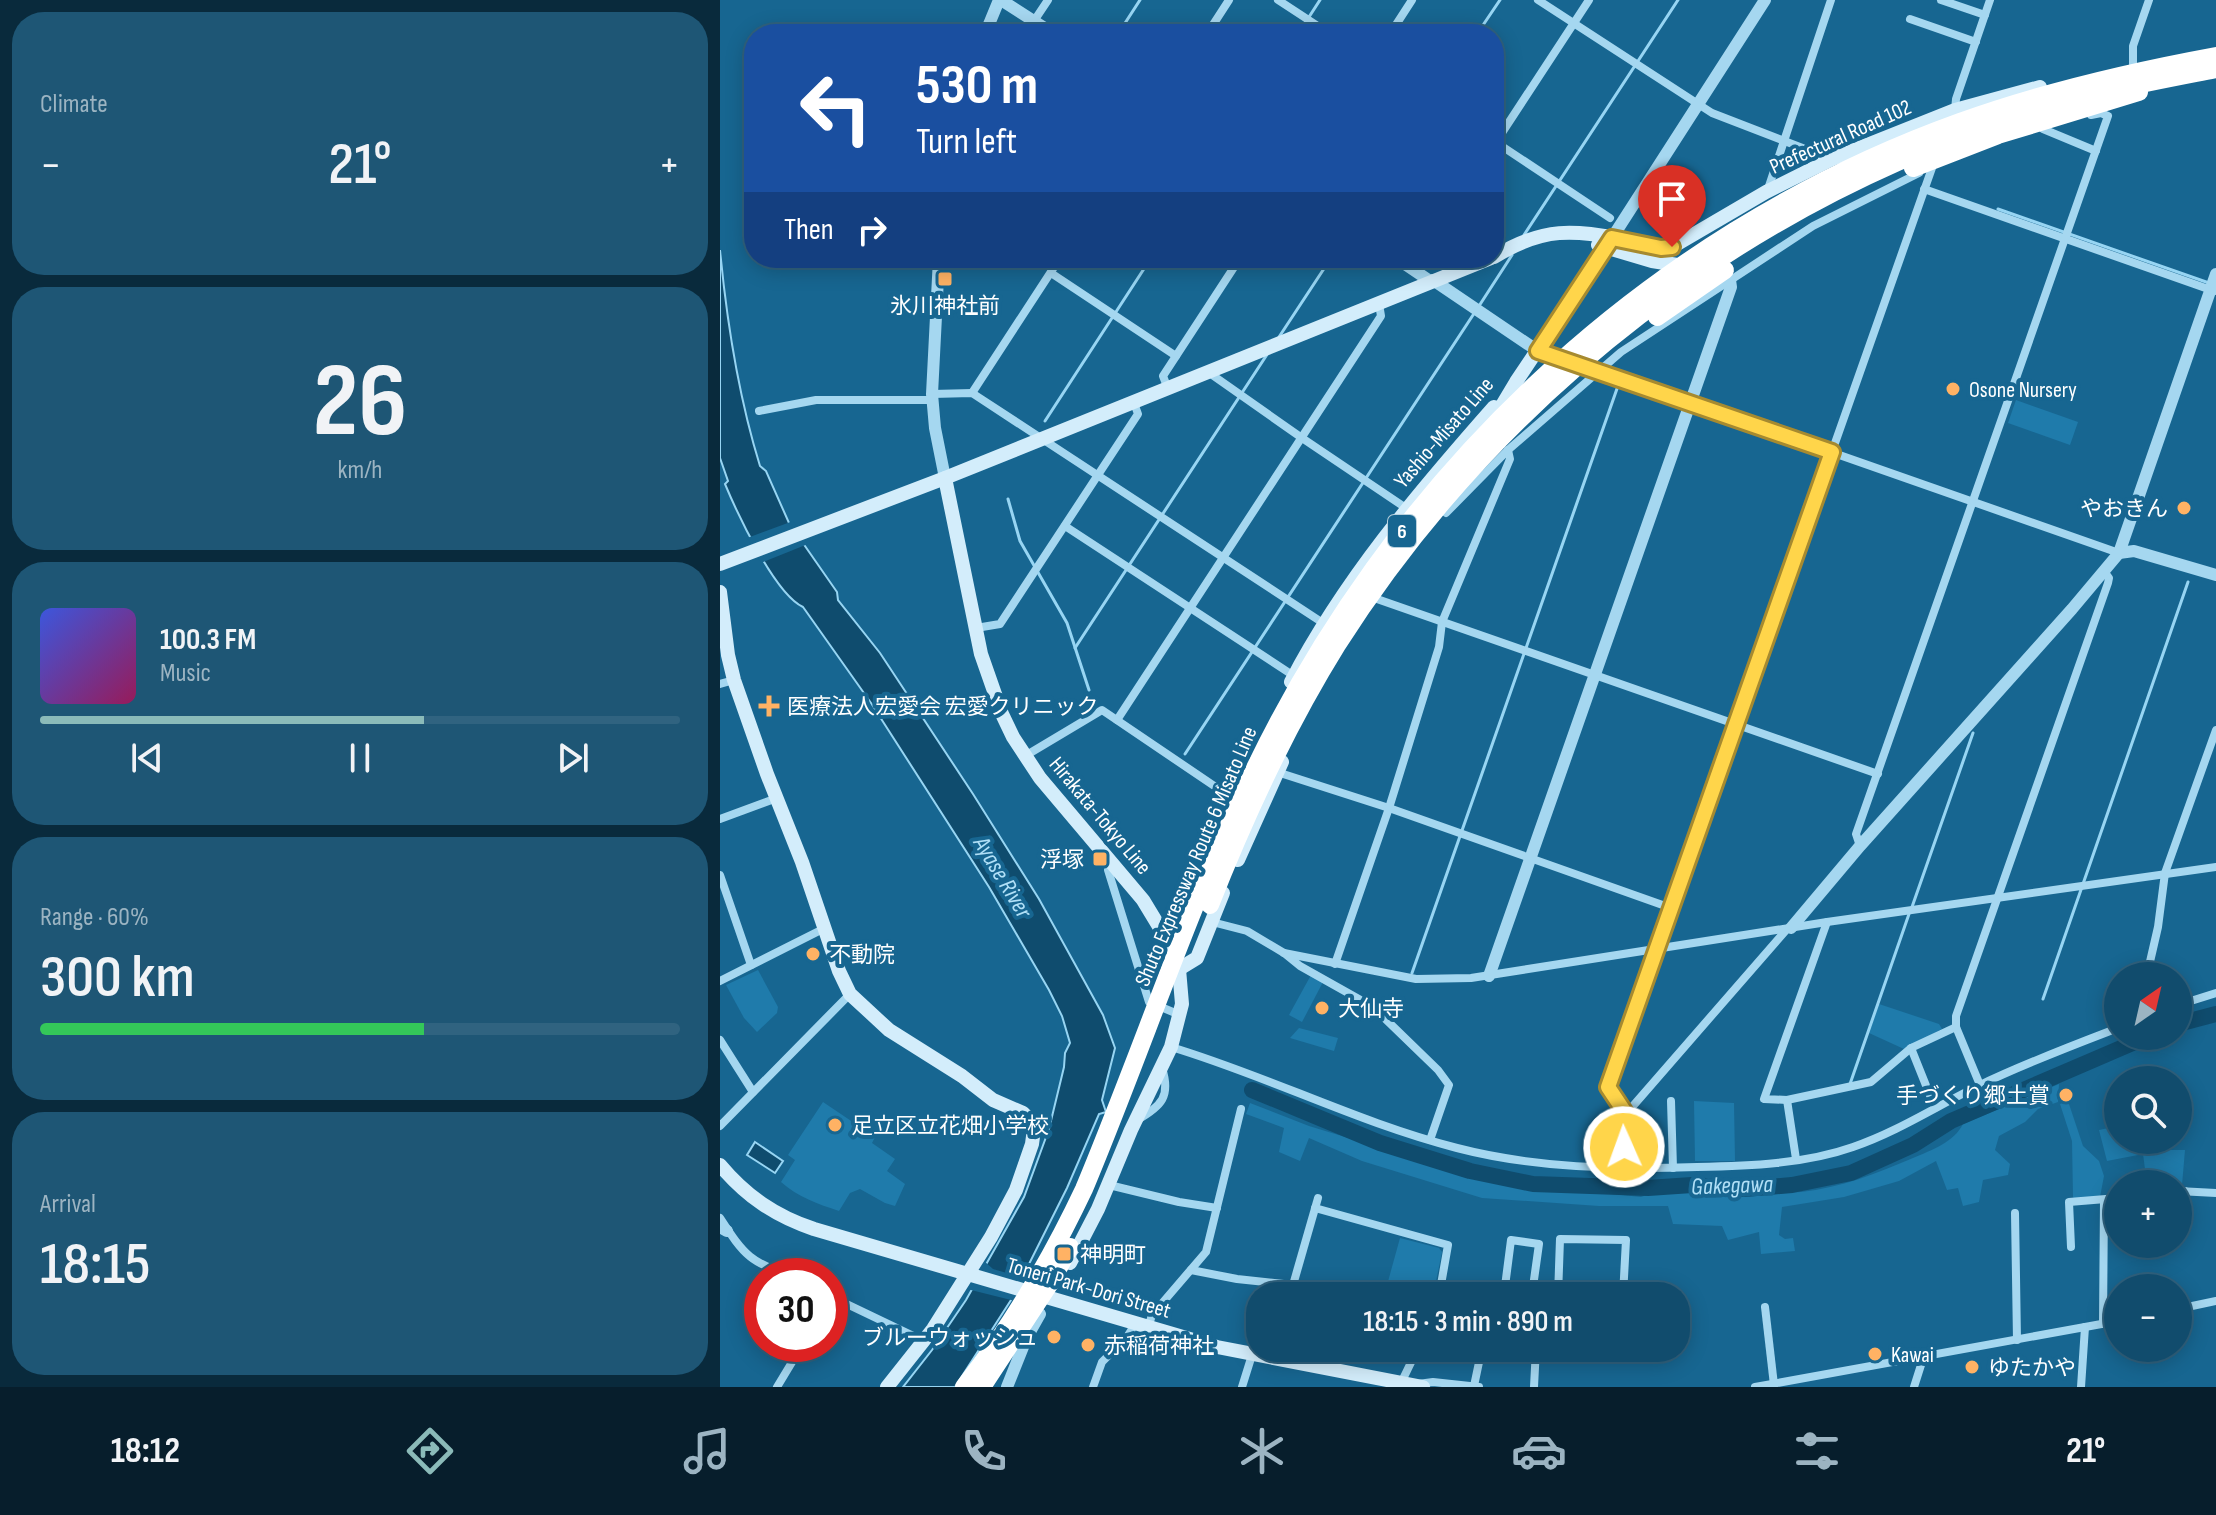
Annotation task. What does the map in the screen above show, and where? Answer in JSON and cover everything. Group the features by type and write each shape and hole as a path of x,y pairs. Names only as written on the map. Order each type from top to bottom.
{"highway":[{"name":"Shuto Expressway Route 6 Misato Line","path":"964,1387 1021,1307 1056,1247 1084,1189 1203,887 1241,799 1305,674 1375,565 1517,390 1668,274 1751,221 1841,173 1960,122 2061,90 2139,70 2216,56"},
{"name":"Shuto Expressway Route 6 Misato Line","path":"982,1387 1052,1280 1073,1241 1128,1113 1216,890 1263,781 1296,717 1361,608 1460,482 1602,343 1678,286 1760,233 1911,157 1965,134 2035,110 2216,69"},
{"path":"1517,390 1614,303 1749,209 1797,182 1897,137 2037,88"},
{"path":"1460,482 1485,465 1529,420 1624,339 1763,244 1913,168 1998,135 2107,109 2139,92"}],"main road":[{"name":"Prefectural Road 102","path":"1504,252 1540,235 1563,231 1608,242 1672,247 1766,192 1832,159 1955,110 2133,64 2216,49"},
{"name":"Prefectural Road 102","path":"1608,242 1652,261 1696,268 1723,263 1786,224 1850,198 1975,138 2082,105 2216,78"},
{"path":"1517,390 1538,351 1608,242"},
{"path":"720,564 1134,403 1464,268"},
{"name":"Yashio-Misato Line","path":"1163,933 1179,921 1232,798 1323,623 1406,508 1517,390"},
{"name":"Yashio-Misato Line","path":"1179,969 1197,958 1277,772 1318,690 1377,599 1431,529 1517,390"},
{"name":"Hirakata-Tokyo Line","path":"945,478 988,679 1002,714 1024,756 1040,778 1143,900 1163,933 1179,969 1182,986 1180,1015 1171,1047 1086,1234 1050,1298"},
{"path":"720,592 728,655 727,682 777,798 850,994 889,1030 962,1076 993,1100 1023,1113 1032,1125 1032,1144 1016,1190 972,1276 887,1387"},
{"path":"1211,846 1238,859"},
{"path":"1179,969 1200,872"},
{"name":"Toneri Park-Dori Street","path":"720,1165 751,1197 794,1222 1142,1326 1246,1353"},
{"name":"Toneri Park-Dori Street","path":"1292,1362 1419,1386"}],"street":[{"path":"989,24 1000,0 1039,24"},
{"path":"1034,21 1048,0"},
{"path":"1213,24 1229,0"},
{"path":"1278,0 1315,24"},
{"path":"1396,24 1412,0"},
{"path":"1538,0 1712,113 1832,159"},
{"path":"1504,129 1589,0"},
{"path":"1608,242 1765,0"},
{"path":"1766,192 1831,0"},
{"path":"1941,0 1985,15"},
{"path":"1955,110 1990,0"},
{"path":"2133,64 2133,46 2149,0"},
{"path":"1910,19 1976,42"},
{"path":"1431,529 1508,450 1597,370 1850,198 2107,109"},
{"path":"1860,846 1856,834 2066,238 2107,109"},
{"path":"2043,129 2096,151"},
{"path":"1504,148 1610,218"},
{"path":"1623,1168 1626,1114 1608,1087 1932,168"},
{"path":"1924,189 2213,290"},
{"path":"938,268 932,397 945,478"},
{"path":"972,393 1054,268"},
{"path":"1168,389 1163,376 1233,268"},
{"path":"1421,268 1432,280 1538,351 2119,553 2134,551 2216,575"},
{"path":"1051,273 1176,356"},
{"path":"1626,1114 2119,553 2213,290 2216,274"},
{"path":"1489,976 1691,403 1731,287 1730,280"},
{"path":"1117,720 1381,316 1379,304"},
{"path":"1208,372 1406,508"},
{"path":"759,411 816,400 972,393 1323,623"},
{"path":"976,628 1000,624 1138,414 1134,403"},
{"path":"1335,964 1389,808 1439,647 1442,622 1510,459 1508,450"},
{"path":"1065,526 1318,690"},
{"path":"1980,1085 1956,1027 1956,1016 2108,583 2109,578 2104,571"},
{"path":"1377,599 1878,774"},
{"path":"1024,756 1102,710 1232,798"},
{"path":"2150,962 2165,873 2216,730"},
{"path":"1277,772 1389,808 1671,908"},
{"path":"720,819 777,798"},
{"path":"1113,863 1108,870 1149,1002 1180,1015"},
{"path":"1284,953 1416,979 1489,976 1827,922 2216,867"},
{"path":"720,875 751,965"},
{"path":"1212,922 1247,931 1300,966 1373,1007 1438,1070 1449,1085 1430,1140"},
{"path":"1827,922 1764,1099 1787,1100 1871,1082 1911,1048 1956,1027"},
{"path":"720,981 825,928"},
{"path":"2192,1001 2216,993"},
{"path":"720,1126 850,994"},
{"path":"1171,1047 1229,1064 1372,1121 1489,1155 1623,1168 1673,1168 1822,1157 1855,1147 1980,1085 2104,1034"},
{"path":"720,1040 753,1092"},
{"path":"1911,1048 1935,1108"},
{"path":"1787,1100 1796,1159"},
{"path":"1671,1101 1673,1168"},
{"path":"1093,1387 1102,1362 1132,1331 1142,1326 1206,1252 1241,1109"},
{"path":"1109,1185 1217,1208"},
{"path":"2192,1192 2216,1193"},
{"path":"1294,1282 1318,1198"},
{"path":"1755,1387 2103,1324 2104,1200 2069,1202 2071,1247"},
{"path":"1315,1208 1448,1245 1442,1282"},
{"path":"2015,1213 2017,1340"},
{"path":"720,1218 724,1229 750,1258"},
{"path":"1558,1282 1560,1239 1626,1240 1624,1282"},
{"path":"1506,1282 1511,1240 1539,1244 1535,1282"},
{"path":"1191,1270 1265,1282"},
{"path":"1007,1387 1027,1337 1050,1298"},
{"path":"2192,1306 2216,1301"},
{"path":"848,1305 924,1341"},
{"path":"1765,1307 1774,1385"},
{"path":"2081,1387 2085,1327"},
{"path":"1914,1387 1921,1358"},
{"path":"777,1387 792,1362"},
{"path":"1242,1387 1250,1362"},
{"path":"1402,1381 1411,1362"},
{"path":"1419,1386 1433,1382 1477,1387 1480,1362"},
{"path":"1534,1387 1535,1362"}],"shaded area":[{"path":"2016,400 2078,422 2070,445 2008,423"},
{"path":"758,970 778,1007 777,1013 757,1032 744,1018 726,985"},
{"path":"1311,975 1323,982 1302,1022 1289,1015"},
{"path":"1879,1004 1939,1024 1942,1029 1904,1049 1869,1033"},
{"path":"1299,1028 1338,1038 1334,1051 1290,1038"},
{"path":"2059,1084 2058,1102 2038,1109 2025,1122 1999,1136 1995,1150 2010,1164 2008,1175 1983,1180 1979,1202 1963,1206 1958,1188 1947,1190 1936,1161 1899,1181 1844,1197 1782,1207 1779,1235 1785,1239 1793,1238 1795,1251 1761,1254 1759,1232 1728,1240 1722,1226 1673,1224 1668,1206 1599,1206 1482,1198 1362,1161 1309,1138 1300,1161 1279,1152 1284,1128 1246,1114 1250,1103 1309,1126 1450,1169 1513,1184 1641,1197 1658,1191 1783,1193 1830,1187 1886,1169 1942,1145 1963,1124"},
{"path":"1694,1101 1734,1103 1735,1161 1695,1161"},
{"path":"2068,1101 2083,1146 2099,1161 2104,1176 2100,1197 2073,1197 2072,1141 2060,1104"},
{"path":"823,1102 875,1137 872,1143 895,1159 887,1171 905,1184 895,1206 860,1189 850,1193 839,1211 801,1196 781,1182 795,1160 788,1155"},
{"path":"2104,1129 2104,1149 2099,1130"},
{"path":"2105,1154 2143,1154 2107,1161"},
{"path":"2143,1154 2185,1154 2183,1170 2145,1170"},
{"path":"1400,1238 1439,1248 1442,1252 1436,1282 1388,1282"}],"water":[{"name":"Ayase River","path":"720,250 734,359 760,466 766,471 789,523 837,592 838,600 880,653 1039,899 1103,1015 1115,1048 1102,1100 1106,1112 1099,1114 1067,1188 1011,1300 955,1387 903,1387 966,1300 1024,1197 1049,1129 1065,1053 1070,1043 1062,1016 1049,990 989,887 871,703 803,607 792,599 769,571 731,498 720,458"},
{"path":"755,1142 783,1161 775,1173 747,1155"}],"pier":[{"path":"793,521 808,544 761,563 747,538"},
{"path":"984,1261 993,1269 1027,1279 1015,1301 967,1289"}],"waterway":[{"path":"1124,24 1140,0"},
{"path":"1304,24 1320,0"},
{"path":"1484,24 1500,0"},
{"path":"1524,235 1678,0"},
{"path":"1998,209 2209,283"},
{"path":"1504,267 1512,255"},
{"path":"1045,421 1144,268"},
{"path":"1279,337 1324,268"},
{"path":"1479,306 1504,268"},
{"path":"1185,754 1475,312"},
{"path":"1075,648 1268,353"},
{"path":"1412,973 1619,383"},
{"path":"1008,499 1020,541 1067,623 1089,690"},
{"path":"2043,999 2188,582"},
{"path":"1912,907 1973,733"},
{"path":"1850,1084 1909,914"},
{"name":"Gakegawa","path":"2192,1020 2216,1014"},
{"name":"Gakegawa","path":"1252,1090 1380,1143 1470,1171 1533,1184 1648,1188 1692,1185 1745,1189 1792,1185 1851,1173 1913,1145 1951,1121 2116,1050"}],"place":[{"name":"氷川神社前","path":"945,279"},
{"name":"Osone Nursery","path":"1953,389"},
{"name":"やおきん","path":"2184,508"},
{"name":"医療法人宏愛会 宏愛クリニック","path":"769,706"},
{"name":"浮塚","path":"1100,859"},
{"name":"不動院","path":"813,954"},
{"name":"大仙寺","path":"1322,1008"},
{"name":"手づくり郷土賞","path":"2066,1095"},
{"name":"足立区立花畑小学校","path":"835,1125"},
{"name":"神明町","path":"1064,1254"},
{"name":"ブルーウォッシュ","path":"1054,1337"},
{"name":"赤稲荷神社","path":"1088,1345"},
{"name":"Kawai","path":"1875,1354"},
{"name":"ゆたかや","path":"1972,1367"}],"route":[{"path":"1624,1147 1626,1114 1608,1087 1832,452 1538,351 1612,238 1661,248 1672,247"}]}
